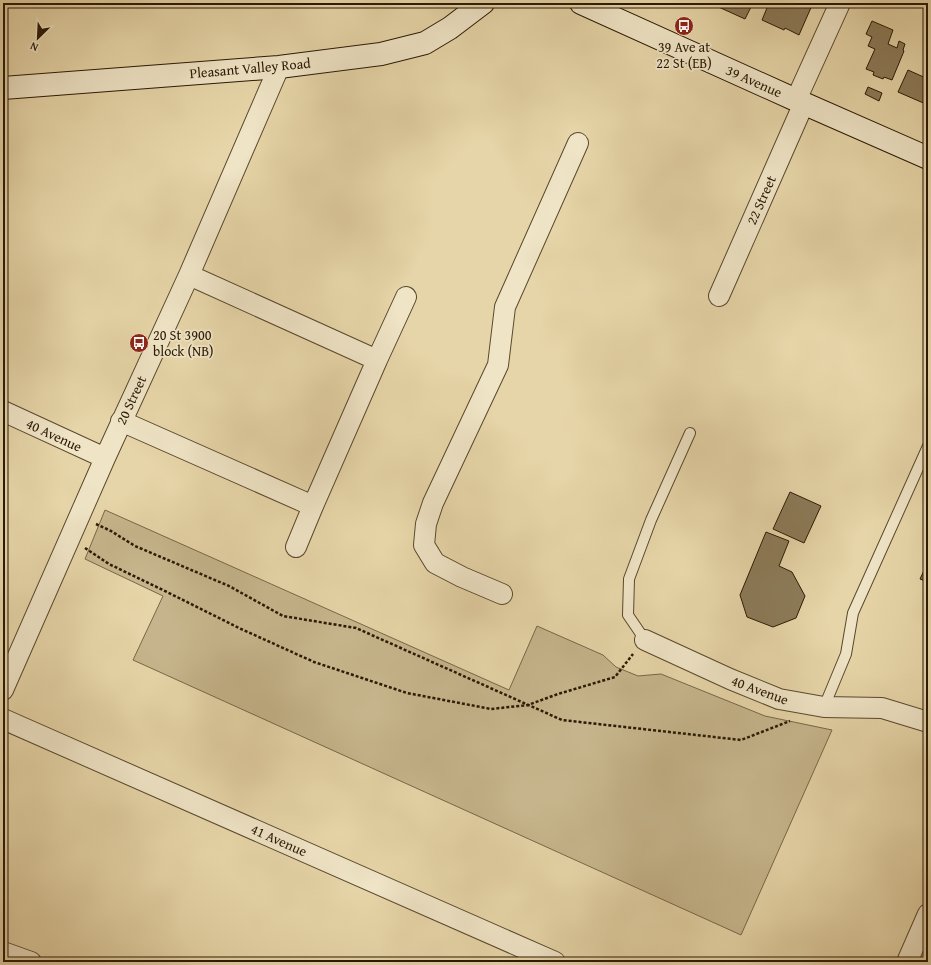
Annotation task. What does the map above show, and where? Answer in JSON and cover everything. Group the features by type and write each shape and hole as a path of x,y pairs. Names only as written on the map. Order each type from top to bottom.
{"street":[{"name":"Pleasant Valley Road","path":"3,88 279,67 381,54 424,43 450,28 483,3"},
{"name":"39 Avenue","path":"581,3 928,158"},
{"name":"22 Street","path":"719,296 840,3"},
{"name":"20 Street","path":"3,690 104,458 189,274 279,67"},
{"path":"502,594 462,577 436,563 424,545 426,524 433,503 498,365 505,307 578,143"},
{"path":"189,274 377,360"},
{"path":"296,547 406,297"},
{"name":"40 Avenue","path":"3,411 104,458"},
{"path":"121,421 313,506"},
{"name":"40 Avenue","path":"645,640 730,680 779,699 824,708 882,708 928,722"},
{"name":"41 Avenue","path":"3,719 555,962"},
{"path":"907,962 928,914"},
{"path":"3,952 31,962"}],"lane":[{"path":"645,640 628,616 628,579 651,520 690,433"},
{"path":"824,708 846,654 853,613 928,446"}],"path":[{"path":"79,516 111,531 135,546 229,586 283,616 356,628 562,720 741,740 796,718"},
{"path":"70,538 109,564 239,628 314,662 407,693 491,709 528,705 558,694 615,677 645,640"}],"shaded area":[{"path":"105,510 509,690 537,626 603,655 616,667 638,676 661,674 765,716 832,730 741,935 133,660 163,596 85,559"}],"building":[{"path":"712,3 753,3 745,19"},
{"path":"769,3 813,3 799,35 785,28 784,30 762,20"},
{"path":"872,21 893,30 888,44 897,48 899,41 905,44 904,51 892,80 884,77 883,79 873,75 874,72 866,69 875,49 868,46 872,37 866,34"},
{"path":"908,70 928,79 928,105 898,92"},
{"path":"868,87 882,93 879,101 865,94"},
{"path":"790,492 821,506 804,543 773,529"},
{"path":"766,532 789,541 779,566 792,572 805,596 796,618 773,627 747,617 740,595"},
{"path":"928,562 928,582 920,579"}],"place":[{"name":"39 Ave at 22 St (EB)","path":"684,26"},
{"name":"20 St 3900 block (NB)","path":"139,343"}]}
